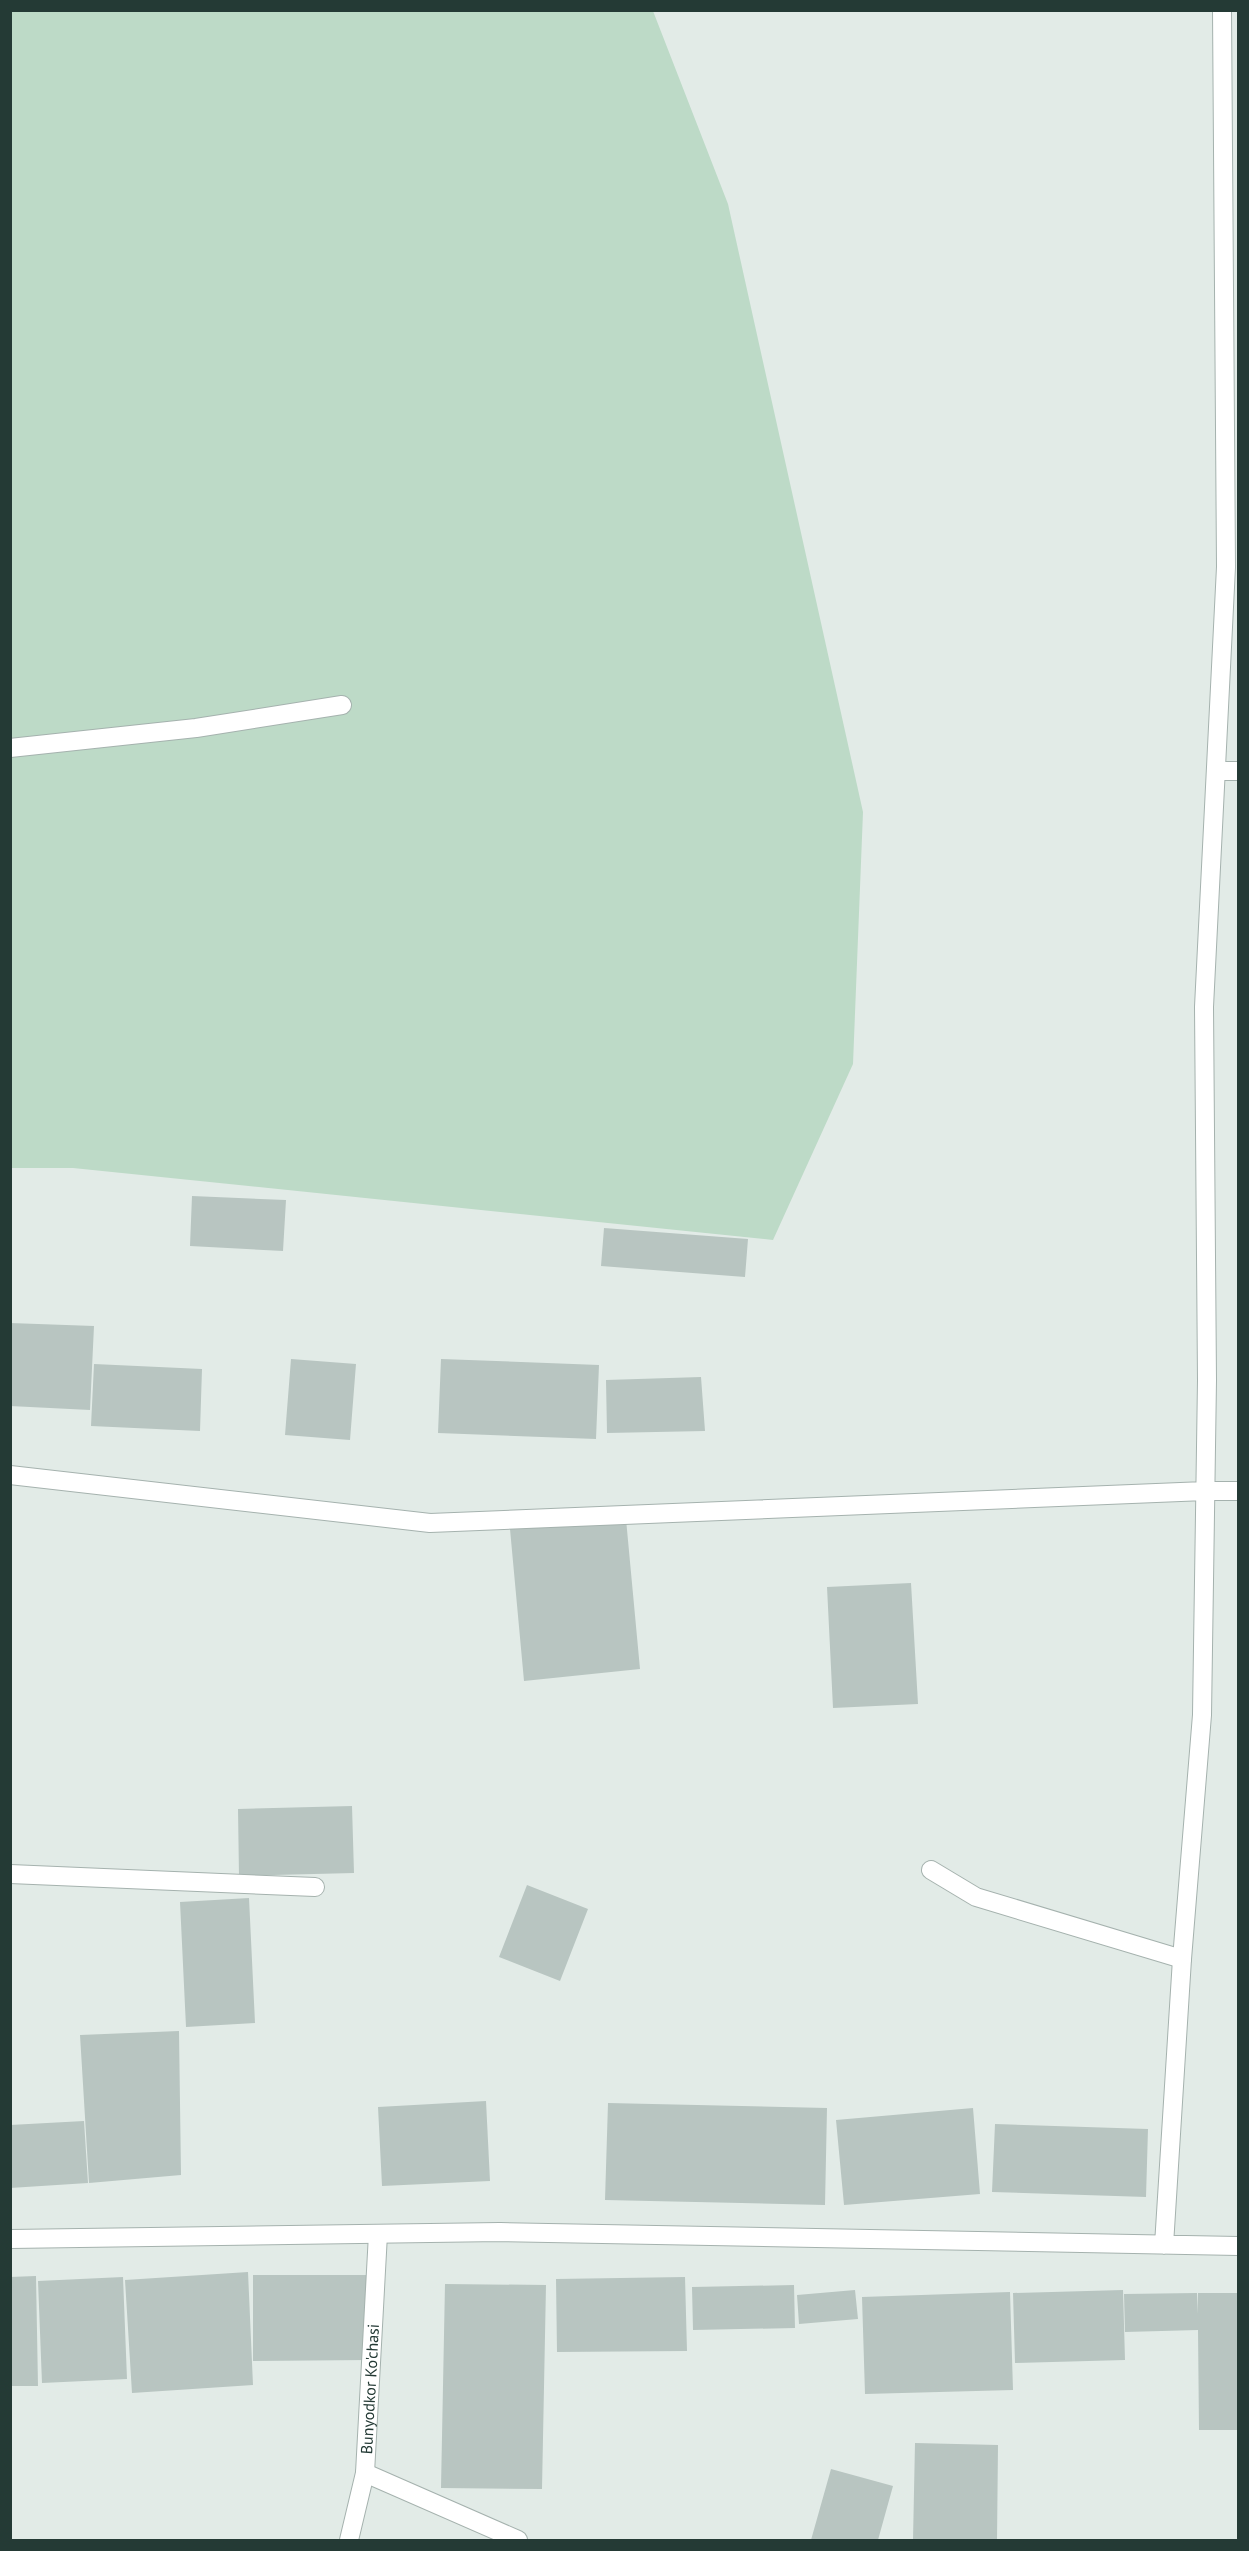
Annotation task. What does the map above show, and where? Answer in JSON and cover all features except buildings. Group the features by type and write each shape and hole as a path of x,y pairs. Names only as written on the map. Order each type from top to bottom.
{"street":[{"path":"1164,2245 1182,1959 1202,1715 1207,1380 1204,1007 1226,567 1222,10"},
{"path":"10,748 196,728 342,705"},
{"path":"1216,771 1239,771"},
{"path":"10,1475 430,1522 1239,1491"},
{"path":"932,1870 976,1897 1182,1959"},
{"path":"10,1874 315,1887"},
{"path":"10,2239 500,2232 1239,2246"},
{"name":"Bunyodkor Ko'chasi","path":"349,2541 365,2473 378,2234"},
{"path":"365,2473 518,2541"}],"green space":[{"path":"11,11 653,11 728,204 863,812 853,1064 773,1240 73,1168 11,1168"}]}
